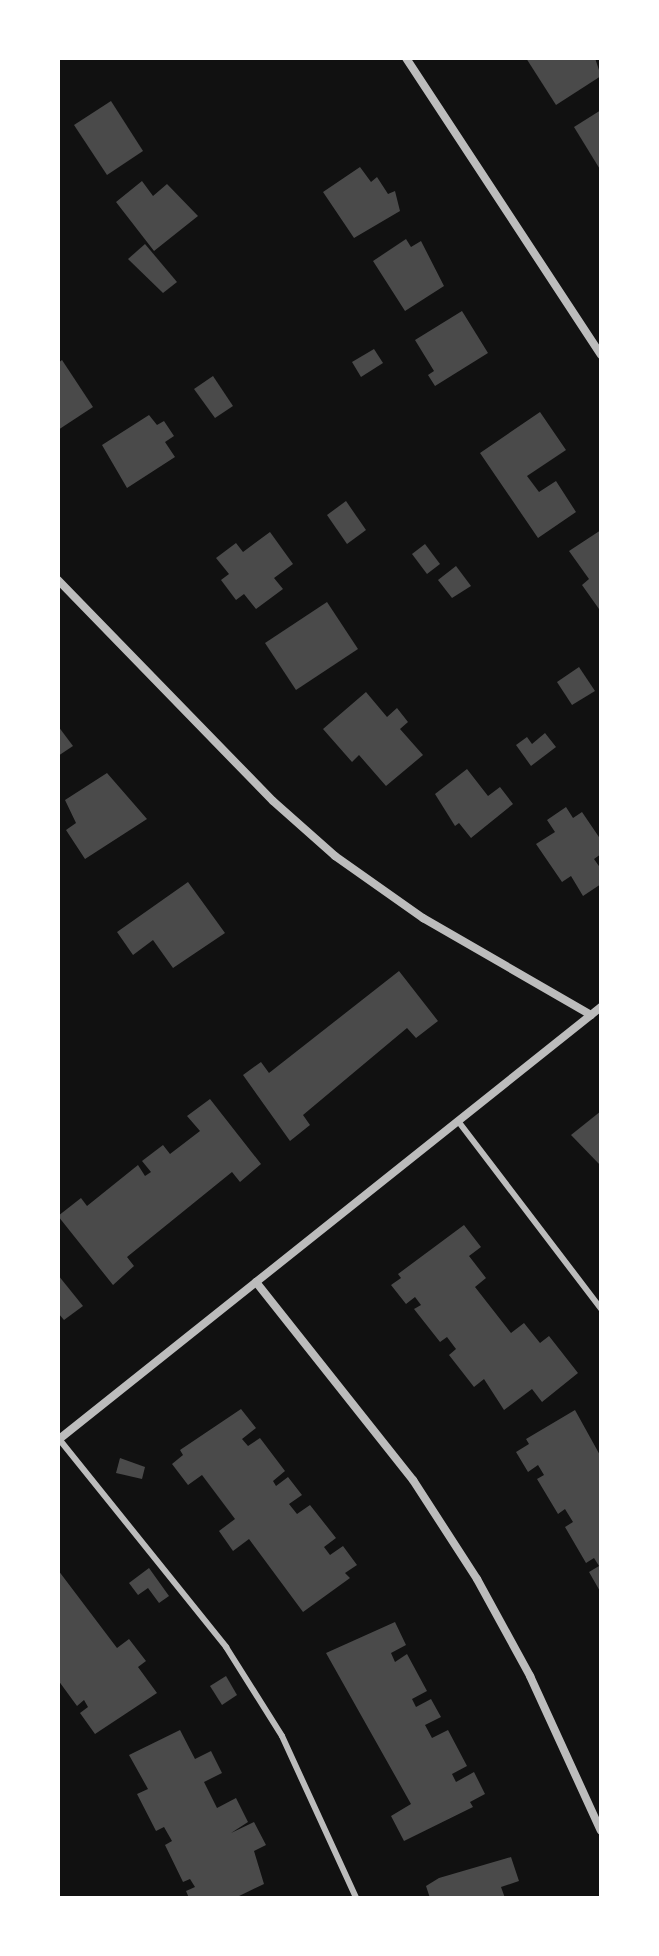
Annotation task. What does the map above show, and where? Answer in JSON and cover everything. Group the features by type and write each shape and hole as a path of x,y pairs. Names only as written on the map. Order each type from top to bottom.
{"street":[{"path":"406,58 601,355"},
{"path":"58,580 273,801 335,856 423,918 591,1015"},
{"path":"58,1440 601,1007"},
{"path":"256,1282 413,1480 477,1579 530,1676 601,1831"}],"lane":[{"path":"458,1121 601,1309"},
{"path":"58,1440 226,1647 282,1736 356,1898"}],"building":[{"path":"526,58 595,58 601,76 556,105"},
{"path":"111,101 143,151 107,175 74,125"},
{"path":"601,110 601,171 574,127"},
{"path":"360,167 371,182 377,177 388,194 395,191 400,211 354,238 323,192"},
{"path":"142,181 153,196 167,184 198,216 154,251 116,202"},
{"path":"406,239 411,247 421,241 444,286 405,311 373,261"},
{"path":"145,244 177,282 163,293 128,259"},
{"path":"462,311 488,353 435,386 428,375 434,371 415,340"},
{"path":"374,349 383,363 361,377 352,362"},
{"path":"62,360 93,407 58,430 58,363"},
{"path":"213,376 233,406 215,418 194,389"},
{"path":"540,412 566,450 527,476 539,492 556,481 576,512 538,538 480,453"},
{"path":"149,415 157,425 164,421 174,436 165,442 175,457 127,488 102,445"},
{"path":"346,501 366,530 347,544 327,515"},
{"path":"601,530 599,609 582,585 589,579 569,551"},
{"path":"270,532 293,564 274,578 283,589 256,609 244,594 236,600 221,580 229,574 216,558 236,543 243,552"},
{"path":"425,544 440,564 427,574 412,554"},
{"path":"456,566 471,586 452,598 438,580"},
{"path":"327,602 358,649 296,690 265,643"},
{"path":"579,667 595,691 572,705 557,682"},
{"path":"366,692 387,717 397,708 408,722 400,729 423,755 386,786 359,755 352,762 323,729"},
{"path":"58,726 73,746 58,756"},
{"path":"545,733 556,747 531,766 516,745 527,737 532,744"},
{"path":"467,769 488,796 500,787 513,804 471,838 459,823 455,826 435,794"},
{"path":"107,773 147,819 85,859 66,830 76,823 65,800"},
{"path":"566,807 573,818 582,812 601,840 601,854 594,859 601,869 601,884 583,896 571,876 562,882 536,844 555,832 547,820"},
{"path":"188,882 225,933 173,968 153,940 133,955 117,932"},
{"path":"399,971 438,1021 416,1038 407,1028 303,1115 310,1125 290,1141 243,1075 261,1062 269,1073"},
{"path":"210,1099 261,1164 240,1182 232,1172 127,1257 134,1266 113,1285 58,1216 81,1198 87,1206 138,1165 145,1176 151,1172 142,1161 163,1145 170,1154 200,1131 187,1116"},
{"path":"601,1111 601,1166 571,1135"},
{"path":"464,1225 481,1247 469,1256 486,1278 475,1287 511,1333 524,1323 540,1343 549,1336 578,1373 542,1402 532,1389 504,1410 484,1379 474,1387 449,1355 456,1349 447,1337 440,1342 414,1309 421,1305 415,1297 406,1304 391,1285 401,1278 398,1274"},
{"path":"58,1275 83,1306 64,1320 58,1313"},
{"path":"241,1409 256,1428 242,1439 248,1446 260,1438 285,1471 273,1481 276,1486 288,1477 302,1495 289,1504 297,1514 310,1505 336,1538 324,1547 330,1555 343,1546 357,1565 345,1573 350,1578 303,1612 249,1539 233,1551 219,1531 235,1519 202,1475 188,1485 172,1464 183,1455 180,1450"},
{"path":"575,1410 601,1457 601,1593 589,1572 599,1566 594,1558 586,1563 565,1527 573,1522 565,1509 558,1514 537,1479 544,1475 538,1465 528,1472 516,1452 529,1444 526,1439"},
{"path":"120,1458 145,1467 142,1479 116,1473"},
{"path":"149,1568 169,1596 159,1603 148,1588 138,1595 129,1583"},
{"path":"58,1570 117,1648 129,1639 146,1661 138,1667 157,1693 95,1734 80,1713 88,1707 84,1700 77,1706 58,1680"},
{"path":"395,1622 406,1645 391,1653 395,1662 407,1654 427,1691 412,1699 416,1707 431,1699 441,1717 425,1725 432,1738 448,1730 467,1766 452,1774 456,1782 474,1772 485,1794 470,1802 473,1807 404,1841 391,1816 411,1804 326,1653"},
{"path":"226,1676 237,1695 222,1705 210,1686"},
{"path":"180,1730 195,1759 211,1751 222,1773 204,1782 217,1808 236,1798 248,1822 231,1833 254,1822 266,1845 254,1851 264,1884 235,1898 189,1898 186,1891 195,1887 190,1879 183,1882 165,1845 172,1841 164,1827 156,1831 137,1794 148,1789 129,1755"},
{"path":"511,1857 519,1881 501,1887 505,1898 430,1898 426,1886 439,1878"}]}
